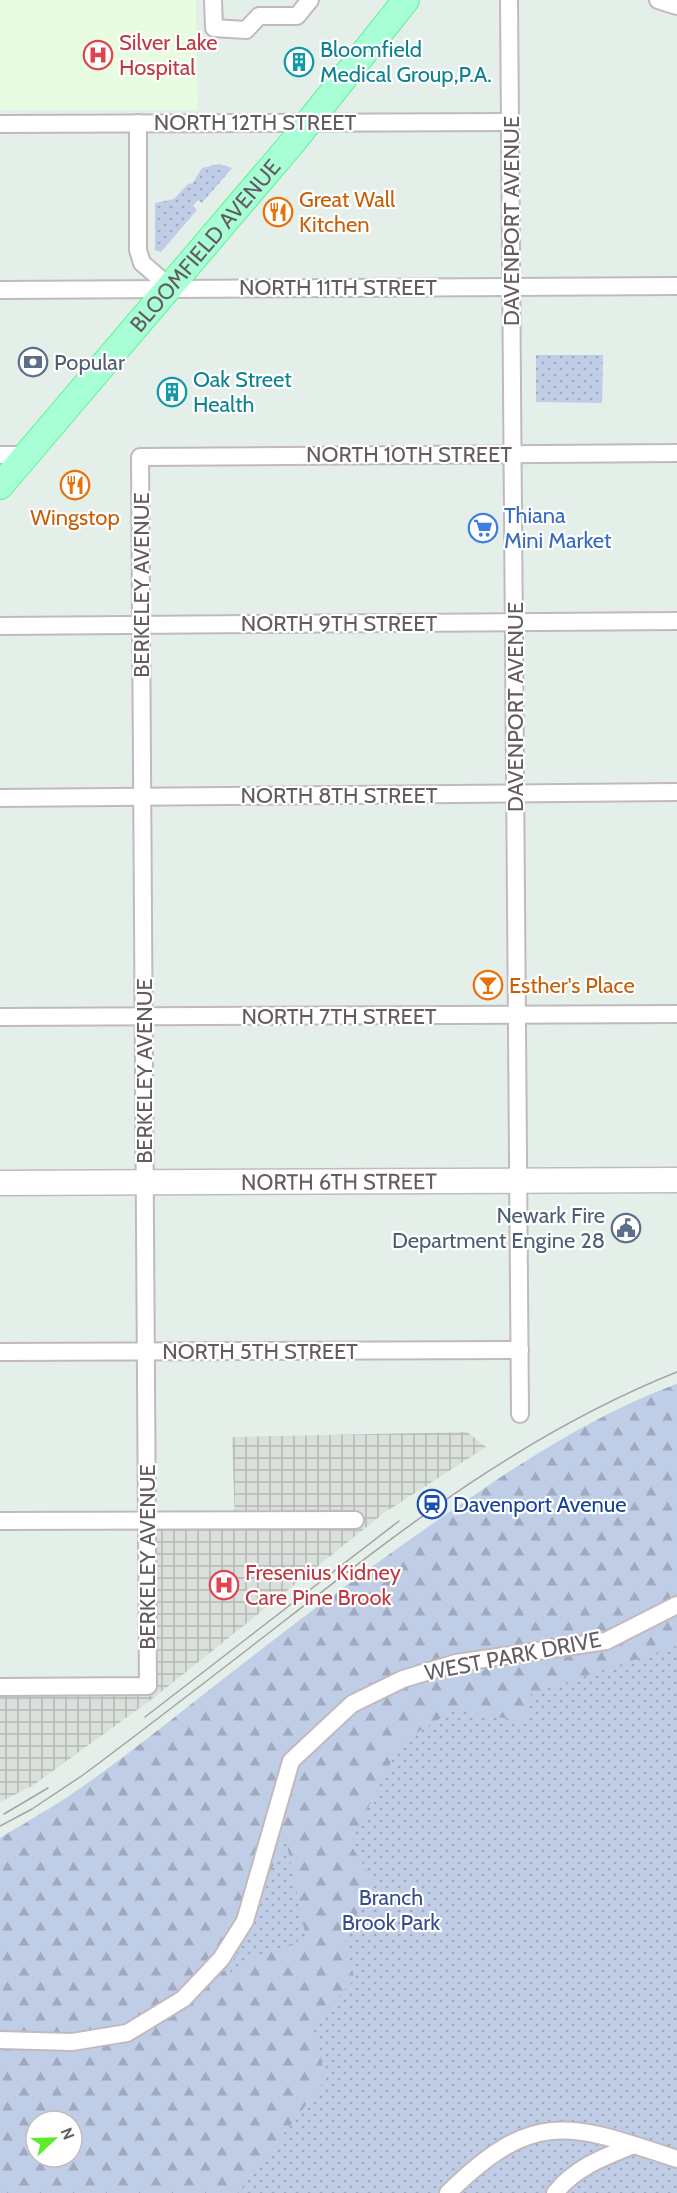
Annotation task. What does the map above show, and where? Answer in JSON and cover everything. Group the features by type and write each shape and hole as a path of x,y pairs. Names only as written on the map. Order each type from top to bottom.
{"main road":[{"name":"BLOOMFIELD AVENUE","path":"0,486 171,288 310,122 406,0"}],"street":[{"path":"213,0 214,28 246,30 259,16 297,15 310,0"},
{"name":"DAVENPORT AVENUE","path":"509,0 520,1414"},
{"path":"658,0 677,6"},
{"name":"NORTH 12TH STREET","path":"0,124 510,122"},
{"path":"138,123 138,250 142,263 171,288"},
{"name":"NORTH 11TH STREET","path":"0,290 677,286"},
{"name":"NORTH 10TH STREET","path":"140,457 677,453"},
{"path":"0,455 27,455"},
{"name":"BERKELEY AVENUE","path":"0,1687 148,1686 140,457"},
{"name":"NORTH 9TH STREET","path":"0,626 677,621"},
{"name":"NORTH 8TH STREET","path":"0,798 677,792"},
{"name":"NORTH 7TH STREET","path":"0,1017 677,1014"},
{"name":"NORTH 6TH STREET","path":"0,1183 677,1180"},
{"name":"NORTH 5TH STREET","path":"0,1352 520,1350"},
{"path":"0,1521 355,1520"},
{"name":"WEST PARK DRIVE","path":"0,2040 72,2042 127,2033 183,1999 221,1959 246,1921 291,1761 352,1704 403,1679 456,1663 606,1641 677,1605"},
{"path":"448,2193 494,2152 520,2139 546,2131 573,2129 677,2159"},
{"path":"555,2193 563,2183 592,2161 634,2145"}],"shaded area":[{"name":"Silver Lake Hospital","path":"0,0 196,0 198,110 0,110"},
{"path":"467,1432 486,1447 384,1513 156,1696 32,1786 0,1802 0,1686 145,1685 143,1523 235,1523 232,1437"}],"green space":[{"path":"219,164 232,168 202,203 198,200 193,206 197,210 161,252 155,250 155,203 174,199 189,183 192,184 202,168"},
{"path":"536,355 603,355 602,403 536,402"},
{"name":"Branch Brook Park","path":"677,1384 677,2193 0,2193 0,1838 85,1787 499,1478 631,1403"},
{"path":"677,1384 677,1646 531,1694 529,1722 454,1710 401,1742 350,1844 372,1878 344,1945 355,1979 312,2024 326,2079 238,2193 0,2193 0,1838 54,1806 105,1770 325,1601 475,1494 530,1458 617,1410","holes":["286,1840 306,1938 255,1958 229,1975 262,1888"]}],"tram line":[{"path":"0,1826 32,1809 83,1775 367,1557 464,1487 566,1424 677,1372"},
{"path":"145,1717 399,1521"},
{"path":"4,1814 48,1788"}],"place":[{"name":"Silver Lake Hospital","path":"98,55"},
{"name":"Bloomfield Medical Group,P.A.","path":"299,62"},
{"name":"Great Wall Kitchen","path":"278,212"},
{"name":"Popular","path":"33,362"},
{"name":"Oak Street Health","path":"172,392"},
{"name":"Wingstop","path":"75,485"},
{"name":"Thiana Mini Market","path":"483,528"},
{"name":"Esther's Place","path":"488,985"},
{"name":"Newark Fire Department Engine 28","path":"626,1228"},
{"name":"Davenport Avenue","path":"432,1504"},
{"name":"Fresenius Kidney Care Pine Brook","path":"224,1585"}]}
